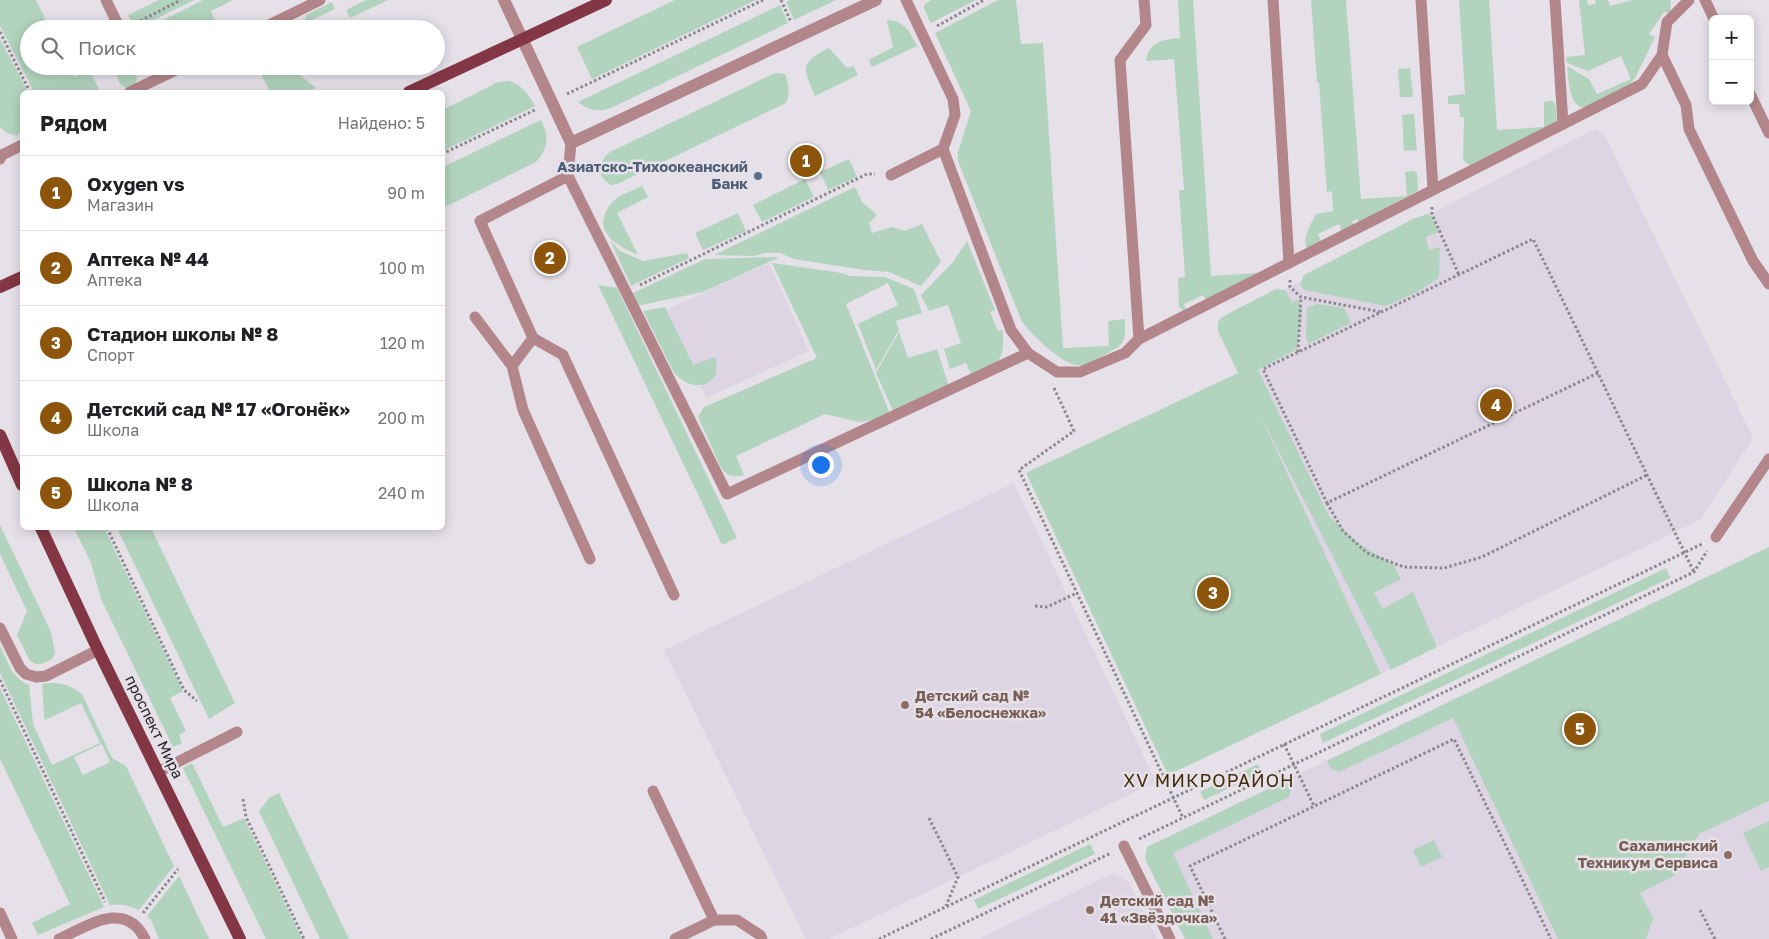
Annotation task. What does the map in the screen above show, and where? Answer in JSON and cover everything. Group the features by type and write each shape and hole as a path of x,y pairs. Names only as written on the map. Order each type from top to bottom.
{"main road":[{"path":"413,90 606,0"},
{"path":"0,288 20,278"},
{"path":"0,435 20,480"},
{"name":"проспект Мира","path":"42,530 98,650 240,939"}],"street":[{"path":"504,0 571,143 876,0"}],"lane":[{"path":"106,0 116,20"},
{"path":"279,20 320,0"},
{"path":"906,0 953,99 955,115 943,149 1011,330 1028,353 1057,372 1080,372 1125,353 1139,339 1642,84 1662,55 1667,22 1689,0"},
{"path":"1139,339 1120,60 1146,25 1144,0"},
{"path":"1273,0 1289,263"},
{"path":"1421,0 1433,189"},
{"path":"1554,0 1563,124"},
{"path":"1705,0 1712,15"},
{"path":"1662,55 1686,105 1689,129 1753,261 1769,284"},
{"path":"134,90 165,75"},
{"path":"1754,102 1769,133"},
{"path":"571,143 568,176 727,494 1028,353"},
{"path":"1,155 20,146"},
{"path":"892,175 943,149"},
{"path":"568,176 480,221 533,338 563,355 674,596"},
{"path":"475,317 512,366 524,410 590,559"},
{"path":"512,366 533,338"},
{"path":"1716,537 1769,459"},
{"path":"0,628 20,668 26,674 36,677 46,676 98,650"},
{"path":"158,772 237,732"},
{"path":"653,791 714,920"},
{"path":"1124,846 1170,939"},
{"path":"0,913 12,939"},
{"path":"59,939 112,917 124,918 135,924 145,939"},
{"path":"675,939 714,920 737,920 760,935 762,939"}],"path":[{"path":"142,20 181,0"},
{"path":"558,98 763,0"},
{"path":"781,0 798,36"},
{"path":"923,34 984,0"},
{"path":"0,32 20,72"},
{"path":"22,75 29,90"},
{"path":"445,153 540,107"},
{"path":"626,292 867,174 892,175"},
{"path":"1433,189 1432,214 1459,275"},
{"path":"1647,475 1482,558 1444,568 1404,566 1366,554 1344,531 1327,503 1263,369 1533,239 1694,572"},
{"path":"1289,263 1290,286 1300,297 1382,312"},
{"path":"1298,352 1300,297"},
{"path":"1057,372 1053,386 1074,431 1019,470 1184,818"},
{"path":"1327,503 1598,373"},
{"path":"108,530 184,690 196,701"},
{"path":"879,939 1716,537"},
{"path":"933,939 1694,572 1716,537"},
{"path":"1035,606 1048,607 1077,593"},
{"path":"0,680 107,907"},
{"path":"1225,939 1190,866 1454,739 1551,939"},
{"path":"1284,744 1314,806"},
{"path":"243,798 246,816 304,939"},
{"path":"929,818 958,877 946,907"},
{"path":"143,914 178,869"},
{"path":"1700,910 1715,939"}],"shaded area":[{"path":"1595,129 1605,135 1753,438 1700,520 1381,674 1217,324"},
{"path":"769,263 809,351 706,398 666,310"},
{"name":"Детский сад № 54 «Белоснежка»","path":"1014,483 1156,782 829,939 806,939 664,650"},
{"path":"1769,547 1769,939 1185,939 1145,859 1147,847"},
{"name":"Детский сад № 41 «Звёздочка»","path":"1113,873 1128,881 1157,939 978,939"}],"green space":[{"path":"0,0 36,0 46,20 20,20 20,65 0,26"},
{"path":"159,0 194,0 153,20 130,20 128,15"},
{"path":"203,0 233,0 211,11 214,20 163,20"},
{"path":"366,0 388,0 350,18 346,10"},
{"path":"675,0 756,0 592,79 577,47"},
{"path":"790,0 836,0 794,20 786,2"},
{"path":"931,0 976,0 931,23 924,5"},
{"path":"998,0 1016,0 1021,44 1043,43 1063,348 1109,346 1108,321 1125,319 1125,334 1121,344 1092,362 1082,365 1075,365 1058,357 1022,322 958,161 958,152 971,111 935,33"},
{"path":"1178,0 1193,0 1211,276 1258,273 1206,300 1203,295 1184,304 1186,310 1179,307 1178,278 1185,277 1179,190 1184,190 1174,59 1146,61 1153,45 1162,41 1180,38"},
{"path":"1311,0 1346,0 1361,199 1407,196 1405,172 1414,171 1417,173 1418,190 1416,192 1359,222 1357,219 1352,221 1354,225 1342,231 1339,224 1318,234 1321,241 1307,248 1306,235 1316,214 1333,211 1332,193 1331,191 1327,192"},
{"path":"1459,0 1489,0 1497,130 1544,127 1544,102 1552,101 1555,103 1557,122 1470,165 1463,159 1464,117 1460,117 1459,104 1448,104 1448,96 1465,94"},
{"path":"1579,0 1587,0 1588,5 1596,4 1595,0 1608,0 1610,6 1633,0 1671,0 1670,13 1664,12 1649,34 1655,37 1635,78 1628,86 1585,108 1579,106 1572,97 1567,66 1589,79 1597,94 1631,79 1621,56 1588,71 1567,63 1566,57 1585,55"},
{"path":"332,2 335,9 312,20 305,20 306,15"},
{"path":"780,5 788,23 609,109 592,110 578,102"},
{"path":"888,20 903,25 917,46 872,67 869,60 893,47"},
{"path":"0,39 27,90 20,90 20,134 17,136 7,133 0,127"},
{"path":"829,48 847,68 853,66 858,75 815,96 806,67 812,58"},
{"path":"1410,68 1413,97 1400,97 1398,69"},
{"path":"775,73 785,74 789,89 786,103 617,184 611,185 603,178 600,169 601,165 610,152"},
{"path":"25,75 73,75 74,77 92,75 99,90 33,90"},
{"path":"116,75 136,75 135,85 126,88 120,84"},
{"path":"262,75 300,75 316,88 311,90 269,90"},
{"path":"509,81 518,85 525,90 535,106 445,150 445,109 498,82"},
{"path":"1414,114 1417,150 1404,151 1402,115"},
{"path":"541,120 546,142 543,152 536,162 445,207 445,166"},
{"path":"849,159 857,177 828,190 820,172"},
{"path":"805,179 814,197 762,222 753,205"},
{"path":"642,186 648,197 617,213 638,255 612,240 604,228 603,222 607,210 615,200"},
{"path":"855,187 862,202 877,215 869,223 872,233 892,227 905,231 922,224 941,262 921,286 889,272 794,259 780,253 765,253 753,256 714,255"},
{"path":"738,213 746,231 703,250 695,233"},
{"path":"1427,214 1432,217 1439,232 1426,237 1429,250 1440,247 1439,278 1417,292 1386,306 1304,290 1300,285 1304,275 1413,219"},
{"path":"610,240 620,251 643,261 687,253 689,258 631,286"},
{"path":"967,241 995,310 990,312 998,331 1003,330 1003,350 998,361 972,377 966,363 950,369 944,349 961,343 948,305 929,311 921,295 953,262"},
{"path":"777,257 703,292 636,306 629,295 705,259"},
{"path":"772,263 842,273 850,276 885,277 914,289 922,313 896,321 899,330 876,370 858,324 898,305 888,283 846,304 890,414 878,419 859,422 825,414 736,456 744,475 728,475 721,468 698,417 704,407 817,358"},
{"path":"598,285 617,288 737,538 722,545"},
{"path":"1276,289 1285,290 1292,302 1298,300 1302,308 1297,349 1258,370 1329,516 1359,544 1393,564 1401,579 1374,593 1383,609 1413,592 1437,647 1391,670 1259,413 1381,674 1168,775 1026,473 1238,373 1218,331 1218,322 1222,317"},
{"path":"1317,304 1344,308 1351,323 1308,344 1306,337 1307,308"},
{"path":"665,307 693,365 715,357 717,363 716,374 706,383 694,385 683,380 673,371 643,311"},
{"path":"899,332 908,358 937,349 949,387 894,413 876,373"},
{"path":"0,525 51,632 55,653 52,659 42,664 30,661 17,635 27,611 0,554"},
{"path":"75,530 105,530 183,691 170,698 186,731 179,735 182,743 173,747 101,599 91,563"},
{"path":"118,530 152,530 235,703 209,719"},
{"path":"1769,547 1769,801 1699,834 1674,876 1640,893 1653,918 1646,939 1558,939 1453,718 1339,772 1330,768 1327,761"},
{"path":"1666,568 1670,578 1323,743 1320,734"},
{"path":"0,646 14,674 29,685 33,724 52,765 100,743 81,703 45,720 42,684 59,683 73,688 82,694 112,758 126,766 174,866 139,910 125,905 110,905 0,673","holes":["102,744 110,762 83,775 74,757"]},
{"path":"0,688 104,907 38,935 32,923 70,904 0,759"},
{"path":"192,763 223,827 244,818 302,939 266,939 183,768"},
{"path":"1258,764 1262,773 1204,800 1200,792"},
{"path":"1289,779 1292,785 1289,797 1173,853 1213,939 1185,939 1145,859 1147,847"},
{"path":"279,793 349,939 320,939 259,811 269,798"},
{"path":"1769,821 1769,867 1761,871 1743,833"},
{"path":"1434,840 1442,857 1421,867 1413,850"},
{"path":"1090,844 1095,854 978,909 974,900"},
{"path":"179,876 209,939 159,939 151,920 147,916"}],"place":[{"name":"Oxygen vs","path":"806,161"},
{"name":"Азиатско-Тихоокеанский Банк","path":"758,176"},
{"name":"Аптека № 44","path":"550,258"},
{"name":"Детский сад № 17 «Огонёк»","path":"1496,405"},
{"name":"Стадион школы № 8","path":"1213,593"},
{"name":"Детский сад № 54 «Белоснежка»","path":"905,705"},
{"name":"Школа № 8","path":"1580,729"},
{"name":"Сахалинский Техникум Сервиса","path":"1728,855"},
{"name":"Детский сад № 41 «Звёздочка»","path":"1090,910"}],"district":[{"name":"XV МИКРОРАЙОН","path":"1209,781"}]}
